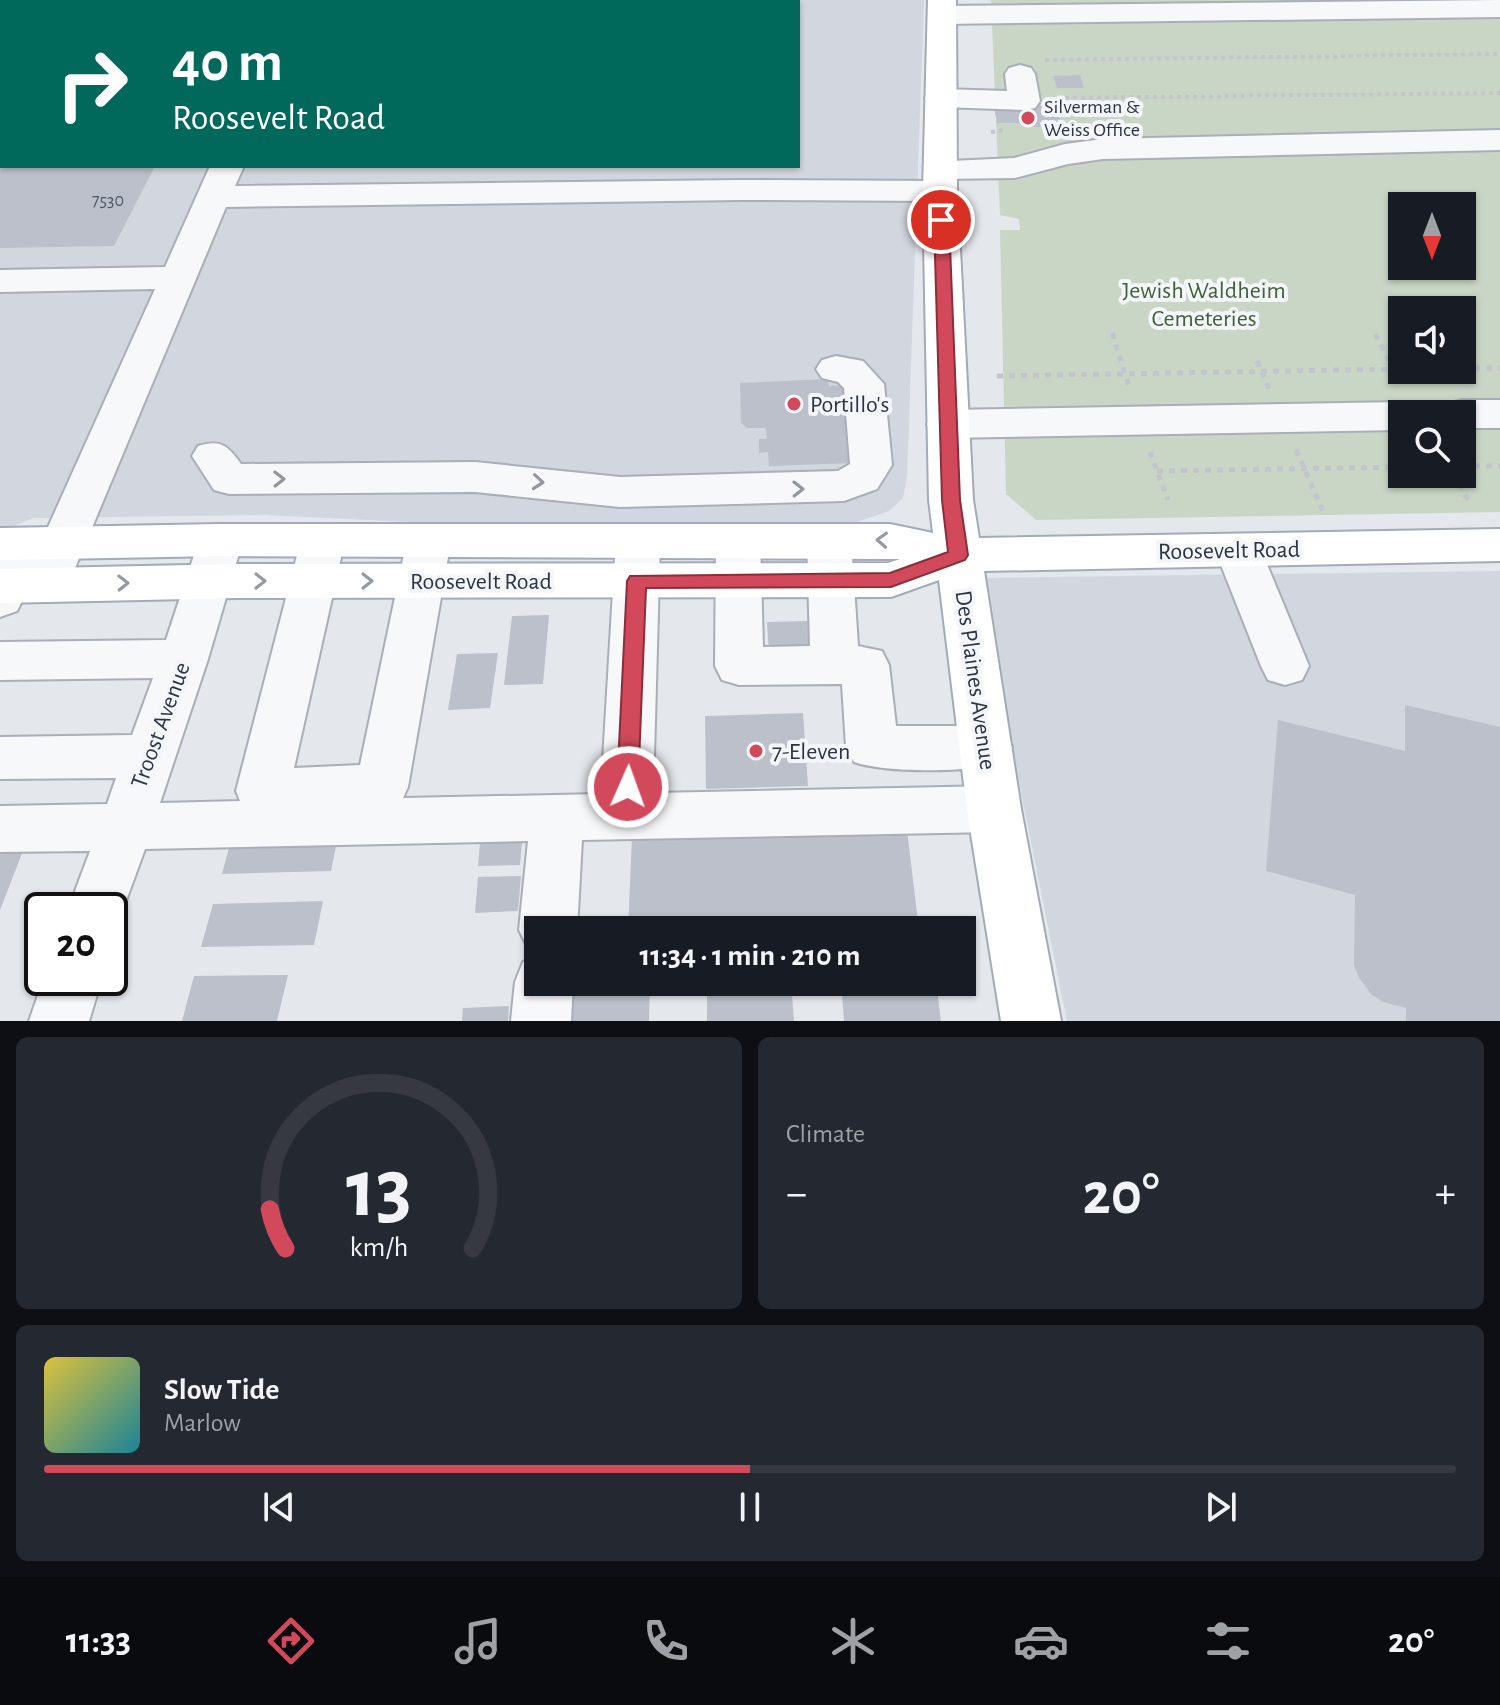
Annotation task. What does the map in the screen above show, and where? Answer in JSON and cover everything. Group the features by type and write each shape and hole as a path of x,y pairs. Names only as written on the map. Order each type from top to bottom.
{"main road":[{"name":"Des Plaines Avenue","path":"942,17 941,180 951,500 994,809 1031,1021"},
{"name":"Roosevelt Road","path":"20,570 214,561 830,560 891,580 958,555 1500,545"}],"street":[{"path":"942,17 1500,8"},
{"path":"941,98 1024,101 1029,67 942,17"},
{"path":"20,570 179,278 220,182 741,190 941,180 1103,149 1500,140"},
{"path":"0,281 179,278"},
{"path":"213,456 229,479 475,477 620,492 844,486 862,478 871,465 864,384 849,370 836,369"},
{"path":"948,424 1388,405"},
{"path":"1476,414 1500,414"},
{"path":"1238,550 1285,666"},
{"path":"318,560 262,791 382,787 425,560"},
{"path":"626,817 637,560"},
{"path":"738,560 739,666 865,665 872,747 986,747"},
{"path":"830,560 835,665"},
{"name":"Troost Avenue","path":"102,892 184,659 214,561"},
{"path":"0,661 184,659"},
{"path":"0,758 149,756"},
{"path":"0,829 994,809"},
{"path":"549,916 557,818"},
{"path":"59,1021 67,996"},
{"path":"541,1021 543,996"}],"path":[{"path":"1029,67 1500,54"},
{"path":"1029,67 1500,93"},
{"path":"1375,334 1388,359"},
{"path":"1476,368 1500,368"},
{"path":"997,376 1388,369"},
{"path":"1476,466 1500,466"},
{"path":"1157,471 1388,467"},
{"path":"1461,488 1471,505"}],"shaded area":[{"path":"800,0 924,0 907,477 903,498 889,511 839,528 515,527 265,515 33,518 0,532 0,168 800,168"},
{"path":"1500,571 1500,1021 1067,1021 978,578"}],"green space":[{"name":"Jewish Waldheim Cemeteries","path":"991,0 1500,0 1500,512 1036,520 1006,494 1000,230 1020,230 1019,219 1000,215"}],"building":[{"path":"1080,75 1084,88 1057,88 1053,76"},
{"name":"Silverman & Weiss Office","path":"1055,105 1062,127 997,123 994,107"},
{"path":"0,168 154,168 114,246 0,248"},
{"name":"Portillo's","path":"828,379 829,386 846,385 851,463 769,466 768,452 759,453 759,439 767,439 766,428 747,428 741,423 740,383"},
{"path":"549,615 543,684 504,685 512,616"},
{"path":"808,621 810,652 769,653 767,622"},
{"path":"498,653 490,708 448,710 457,654"},
{"path":"1405,705 1500,727 1500,1021 1406,1021 1406,1008 1383,1002 1372,995 1359,978 1354,965 1355,895 1266,871 1278,720 1405,751"},
{"name":"7-Eleven","path":"803,713 808,786 706,789 705,716"},
{"path":"523,830 520,865 478,866 481,832"},
{"path":"907,830 917,916 629,916 632,837"},
{"path":"339,831 331,871 222,874 233,833"},
{"path":"0,843 26,843 0,910"},
{"path":"521,876 518,911 475,913 478,877"},
{"path":"323,901 314,945 201,947 213,904"},
{"path":"288,975 277,1021 182,1021 194,976"},
{"path":"564,996 650,996 649,1021 562,1021"},
{"path":"707,996 792,996 794,1021 707,1021"},
{"path":"842,996 938,996 941,1021 844,1021"},
{"path":"509,1006 508,1021 462,1021 463,1008"}],"place":[{"name":"Silverman & Weiss Office","path":"1028,118"},
{"name":"Portillo's","path":"794,404"},
{"name":"7-Eleven","path":"756,751"}],"route":[{"path":"628,787 636,581 891,580 958,555 951,500 941,220"}]}
